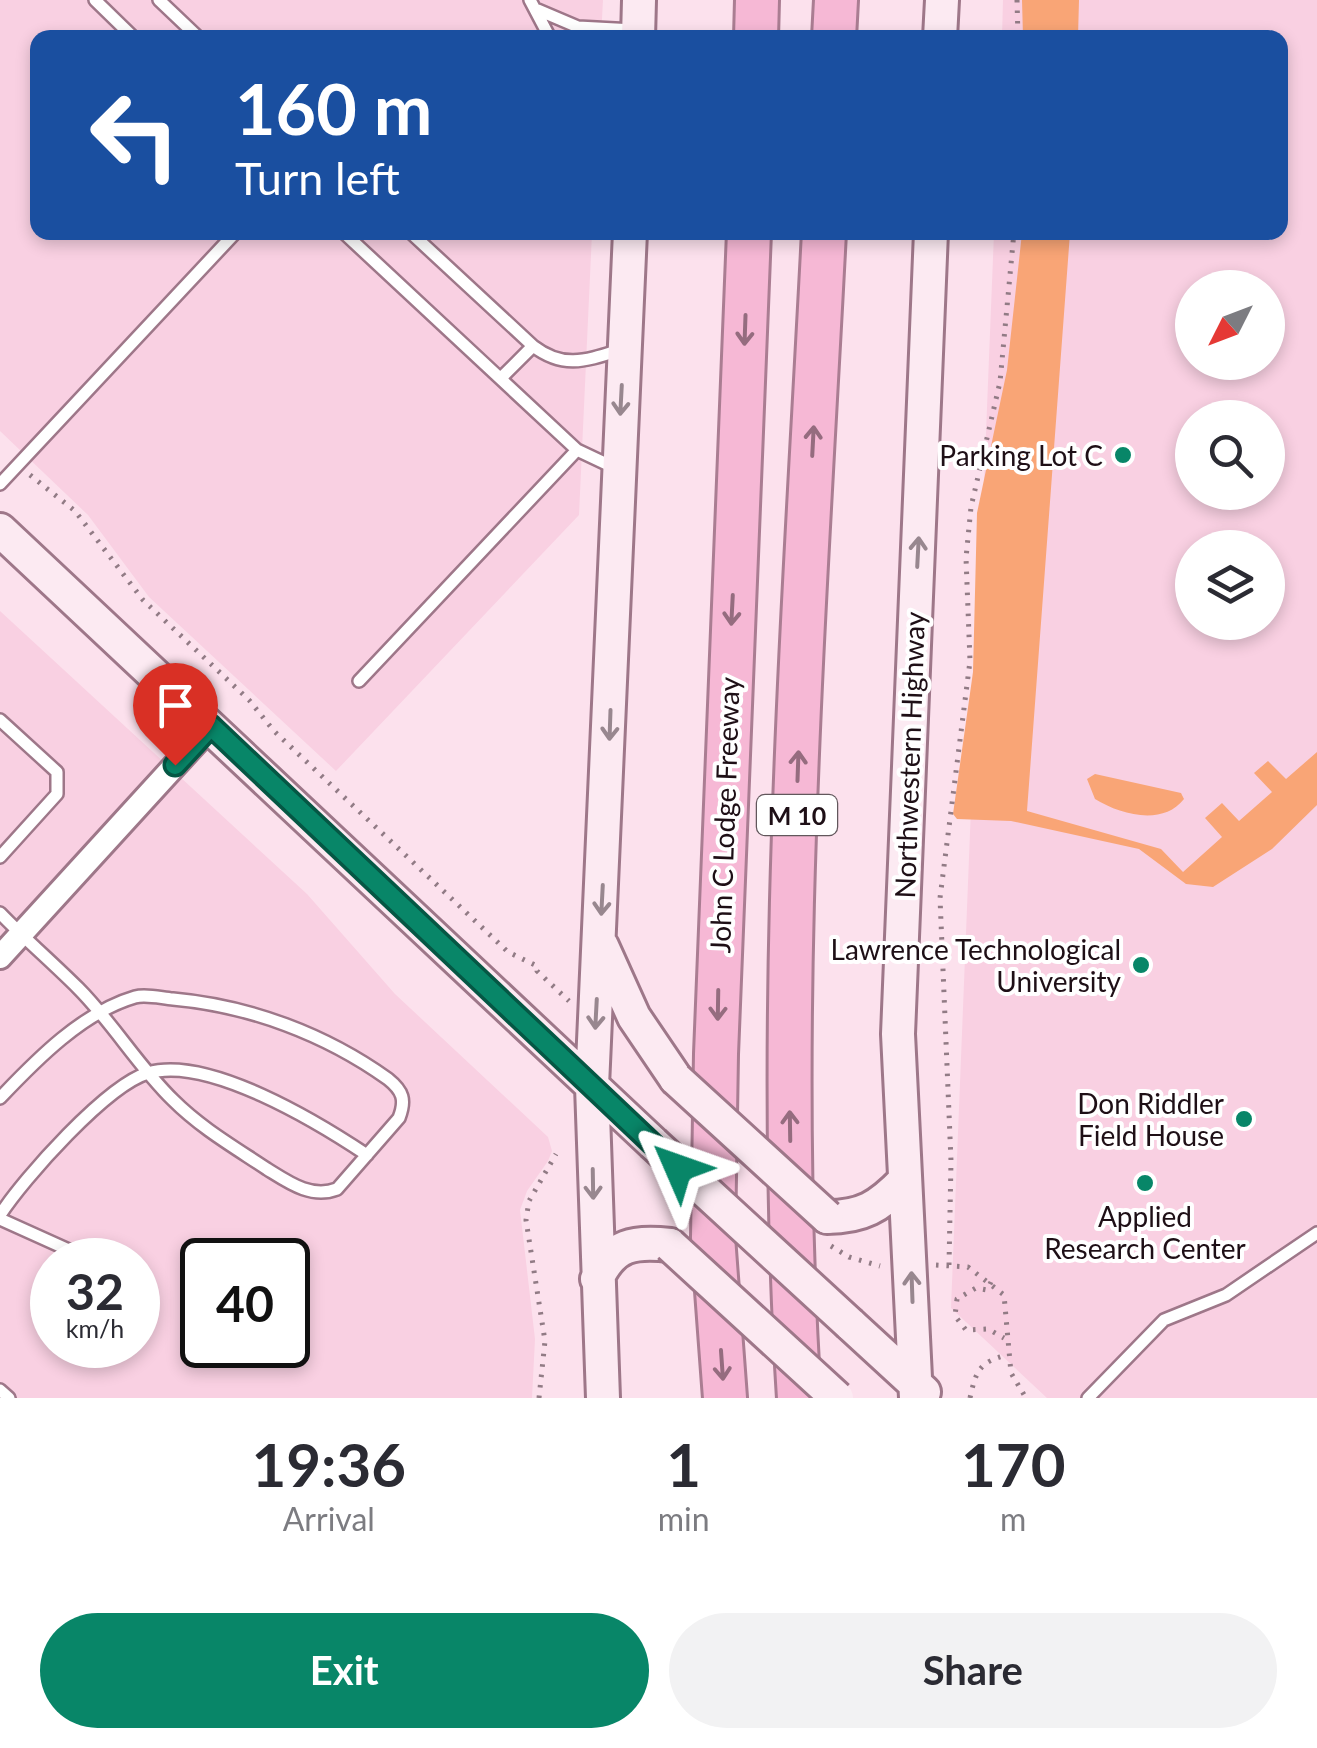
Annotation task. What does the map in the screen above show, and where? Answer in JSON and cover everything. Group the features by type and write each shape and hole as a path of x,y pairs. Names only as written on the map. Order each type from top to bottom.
{"highway":[{"path":"756,30 758,0"},
{"path":"834,30 836,0"},
{"name":"John C Lodge Freeway","path":"725,1398 714,1237 716,1073 749,240"},
{"name":"M 10","path":"799,1398 792,1286 789,1054 800,700 824,240"}],"main road":[{"path":"940,30 942,0"},
{"path":"603,1398 592,1086 630,240"},
{"name":"Northwestern Highway","path":"921,1394 904,1182 898,1034 931,240"},
{"path":"0,530 921,1394"},
{"path":"600,942 634,1018 676,1079 827,1231 880,1206 904,1182"},
{"path":"597,1279 606,1257 640,1242 670,1245 837,1398"}],"street":[{"path":"0,956 211,726"}],"lane":[{"path":"95,0 126,30"},
{"path":"159,0 191,30"},
{"path":"534,5 578,27 638,22"},
{"path":"534,5 546,30"},
{"path":"0,484 229,240"},
{"path":"351,240 577,450 617,469"},
{"path":"419,240 552,361 566,364 624,349"},
{"path":"501,378 533,346"},
{"path":"359,681 577,450"},
{"path":"0,741 5,725 57,772 60,782 58,794 0,858"},
{"path":"0,914 99,1012 149,1072 204,1128 312,1192 337,1189 399,1118 404,1106 398,1087 365,1062 301,1030 205,1002 138,996 99,1012 28,1069 0,1098"},
{"path":"40,1238 0,1217 22,1182 48,1152 125,1086 149,1072 183,1072 278,1101 367,1156"},
{"path":"1088,1398 1164,1320 1226,1295 1317,1232"},
{"path":"0,1390 9,1398"}],"path":[{"path":"1017,0 1018,30"},
{"path":"948,1265 952,1161 940,898 970,661 966,558 971,507 1000,382 1013,240"},
{"path":"42,486 75,511 143,600 249,700 274,731 508,952 537,966 537,971"},
{"path":"539,1398 545,1341 526,1220 529,1201 556,1154"},
{"path":"827,1231 849,1257 879,1266"},
{"path":"928,1264 968,1267 991,1282 1008,1309 1004,1338 1011,1373 1026,1398"},
{"path":"991,1282 986,1290 976,1288 957,1299 955,1316 966,1330 988,1329 1004,1338"},
{"path":"970,1398 976,1370 985,1360 1008,1354"}],"shaded area":[{"path":"0,0 603,0 601,30 30,30 30,240 592,240 579,515 336,771 149,597 88,515 0,431"},
{"name":"Lawrence Technological University","path":"1003,0 1317,0 1317,1398 1047,1398 951,1308 994,240 1288,240 1288,30 1002,30"},
{"path":"1022,0 1079,0 1078,30 1023,30"},
{"path":"1021,240 1069,240 1027,811 1161,849 1183,872 1222,837 1205,818 1222,803 1239,821 1272,792 1254,773 1268,761 1286,779 1317,752 1317,805 1272,849 1213,887 1186,884 1139,849 1011,821 957,819 953,814 973,672 977,513 1007,370"},
{"path":"0,611 307,894 395,994 548,1137 552,1151 520,1210 535,1339 532,1398 0,1398"},
{"path":"1095,774 1181,793 1184,799 1165,813 1153,815 1117,810 1095,799 1087,779"}],"place":[{"name":"Parking Lot C","path":"1123,455"},
{"name":"Lawrence Technological University","path":"1141,965"},
{"name":"Don Riddler Field House","path":"1244,1119"},
{"name":"Applied Research Center","path":"1145,1183"}],"route":[{"path":"175,765 211,726 678,1168"}]}
